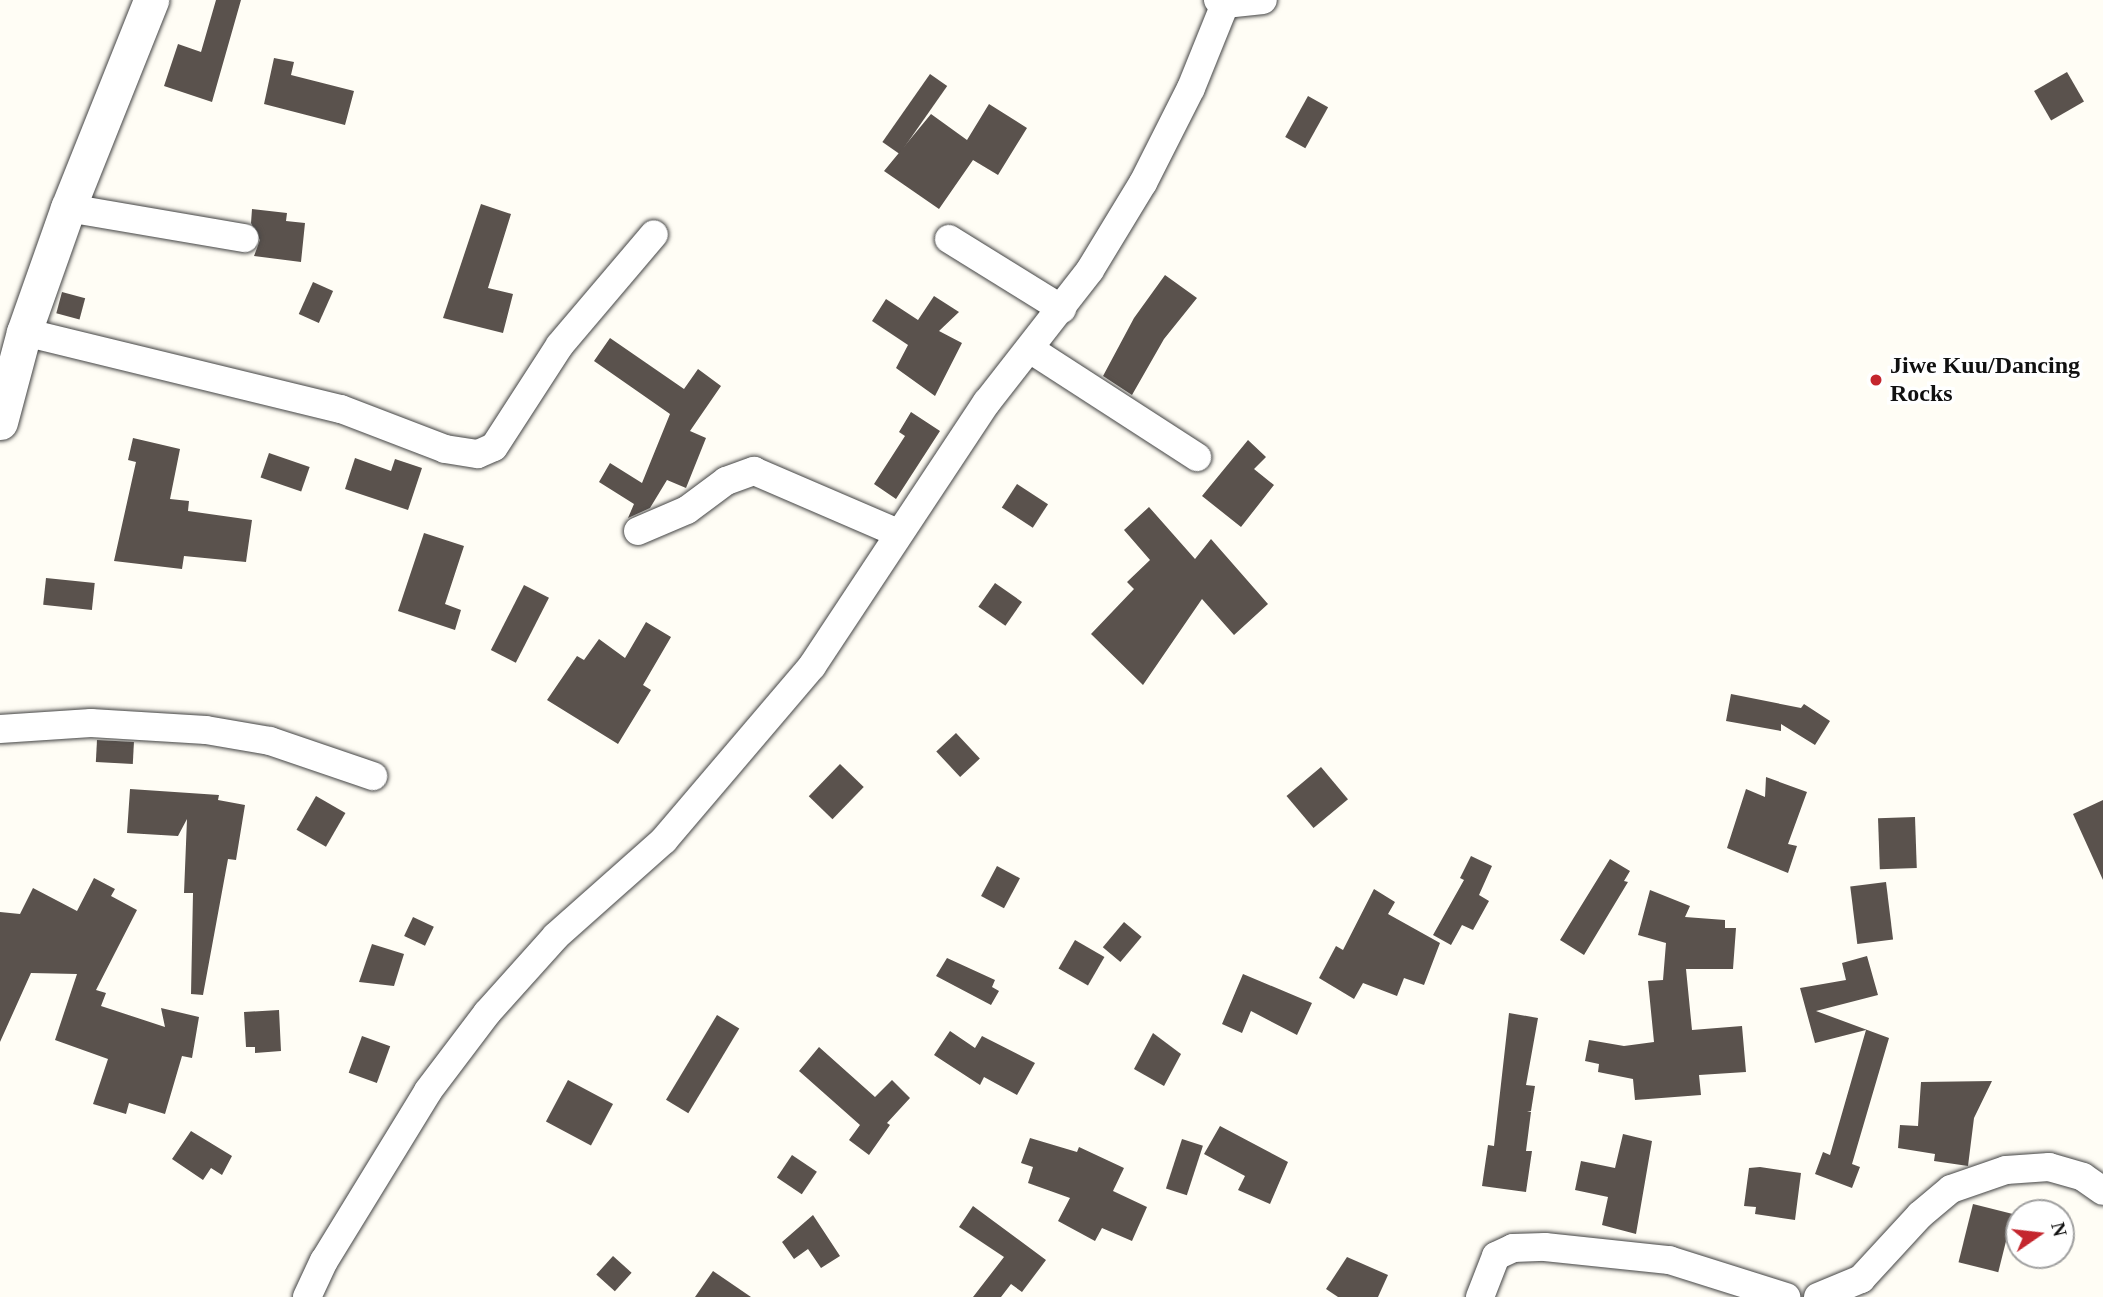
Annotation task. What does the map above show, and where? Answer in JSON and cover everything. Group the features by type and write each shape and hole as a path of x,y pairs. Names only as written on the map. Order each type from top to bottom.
{"street":[{"path":"0,422 24,332 68,208 151,0"},
{"path":"307,1297 381,1165 428,1091 479,1024 556,936 664,840 732,764 812,666 987,402 1062,309 1143,183 1191,88 1222,2 1264,0"},
{"path":"68,208 244,238"},
{"path":"24,332 341,409 445,449 478,454 494,447 560,345 654,234"},
{"path":"949,239 1062,309"},
{"path":"1030,349 1197,457"},
{"path":"638,531 669,520 726,481 754,471 898,533"},
{"path":"0,729 90,723 206,730 270,741 373,776"},
{"path":"1818,1297 1861,1279 1920,1214 1951,1189 2007,1170 2049,1167 2084,1177 2103,1191"},
{"path":"1480,1297 1496,1256 1513,1248 1545,1247 1669,1260 1786,1297"}],"building":[{"path":"216,0 241,0 212,102 164,86 178,44 201,52"},
{"path":"274,58 294,62 291,75 354,91 345,125 264,104"},
{"path":"2067,72 2084,101 2051,120 2034,91"},
{"path":"930,74 947,86 900,154 882,142"},
{"path":"1308,96 1328,107 1305,148 1285,137"},
{"path":"989,104 1027,128 998,175 973,160 939,209 884,171 931,114 967,140"},
{"path":"481,204 511,214 488,288 513,294 503,333 443,318"},
{"path":"252,209 287,213 286,221 305,223 301,262 254,256 260,240 251,223"},
{"path":"1165,275 1197,298 1164,339 1132,395 1103,376 1134,318"},
{"path":"313,282 333,291 319,323 299,314"},
{"path":"62,292 85,298 79,319 56,313"},
{"path":"934,296 959,312 939,331 962,343 935,396 896,368 908,345 872,321 886,299 918,320"},
{"path":"610,338 684,389 698,369 721,386 690,431 706,438 686,488 667,480 650,508 628,518 634,504 599,482 610,463 642,483 670,414 594,361"},
{"path":"911,412 940,431 896,499 874,484 905,436 899,432"},
{"path":"133,438 180,449 170,499 189,501 188,511 252,520 246,562 184,556 182,569 114,561 136,462 128,460"},
{"path":"1248,440 1266,457 1254,469 1274,485 1241,527 1202,496"},
{"path":"269,453 310,467 301,492 261,478"},
{"path":"355,458 391,471 395,459 422,468 408,510 345,489"},
{"path":"1017,484 1048,504 1033,528 1002,507"},
{"path":"1149,507 1195,559 1211,539 1268,604 1234,635 1202,599 1143,685 1091,634 1134,589 1127,582 1150,560 1124,530"},
{"path":"424,533 464,546 445,604 461,610 455,630 398,611"},
{"path":"46,578 95,583 92,610 43,605"},
{"path":"995,583 1022,602 1005,626 978,607"},
{"path":"524,585 549,598 516,663 491,650"},
{"path":"646,622 671,637 643,685 651,690 618,744 547,700 577,656 584,660 599,639 625,658"},
{"path":"1731,694 1801,708 1804,704 1830,721 1815,745 1781,724 1781,731 1726,721"},
{"path":"956,733 980,759 960,777 936,751"},
{"path":"97,740 134,742 133,764 96,762"},
{"path":"840,764 864,787 832,819 809,796"},
{"path":"1321,767 1348,799 1314,828 1287,796"},
{"path":"1766,777 1807,792 1788,844 1797,846 1788,873 1727,848 1746,789 1765,797"},
{"path":"130,789 219,795 218,800 245,805 236,860 228,859 203,995 191,994 193,893 184,893 187,819 178,836 127,833"},
{"path":"316,796 345,813 326,847 296,830"},
{"path":"2103,800 2103,880 2073,814"},
{"path":"1915,817 1917,868 1880,869 1878,818"},
{"path":"1471,856 1492,866 1479,895 1489,901 1473,930 1462,925 1451,945 1433,935 1464,880 1460,878"},
{"path":"1610,859 1630,871 1624,881 1628,882 1584,955 1560,940"},
{"path":"997,866 1020,878 1004,908 981,896"},
{"path":"94,878 115,889 111,896 137,910 96,990 106,993 101,1006 165,1027 161,1008 199,1017 192,1058 182,1056 165,1114 129,1103 126,1114 93,1104 108,1059 55,1040 77,974 31,973 0,1042 0,912 20,914 33,888 77,911"},
{"path":"1886,882 1893,940 1857,944 1850,886"},
{"path":"1374,889 1395,902 1388,914 1440,943 1424,985 1404,978 1397,996 1363,983 1354,999 1319,978 1336,946 1343,950"},
{"path":"1650,890 1690,906 1685,917 1725,920 1725,928 1736,928 1733,969 1686,969 1692,1030 1742,1026 1746,1072 1699,1075 1701,1095 1635,1100 1633,1079 1598,1072 1599,1064 1585,1061 1589,1040 1624,1046 1654,1042 1648,981 1663,980 1666,943 1638,935"},
{"path":"413,917 434,927 425,946 404,936"},
{"path":"1124,922 1142,937 1120,962 1103,947"},
{"path":"1075,940 1104,957 1088,986 1058,969"},
{"path":"372,944 404,954 394,986 359,982"},
{"path":"1867,956 1878,995 1816,1011 1889,1038 1852,1164 1860,1167 1852,1188 1815,1174 1823,1152 1830,1155 1866,1030 1815,1043 1800,988 1846,980 1842,963"},
{"path":"947,958 995,980 992,987 999,991 991,1005 936,976"},
{"path":"1243,974 1312,1003 1297,1035 1251,1011 1242,1033 1222,1024"},
{"path":"279,1010 281,1051 255,1053 255,1047 246,1047 244,1012"},
{"path":"1509,1013 1538,1018 1526,1085 1535,1086 1531,1111 1527,1111 1531,1112 1526,1151 1532,1151 1526,1192 1482,1186 1488,1145 1494,1146"},
{"path":"717,1015 739,1028 688,1113 666,1100"},
{"path":"950,1031 975,1048 982,1036 1035,1063 1017,1095 984,1077 980,1085 934,1055"},
{"path":"1153,1033 1181,1054 1164,1086 1134,1069"},
{"path":"362,1036 390,1046 377,1083 349,1073"},
{"path":"819,1047 875,1097 892,1080 910,1098 887,1123 890,1125 869,1155 849,1140 860,1125 799,1071"},
{"path":"568,1080 613,1104 591,1145 546,1121"},
{"path":"1992,1081 1974,1118 1968,1166 1934,1161 1935,1154 1898,1148 1900,1125 1918,1126 1921,1082"},
{"path":"1220,1126 1288,1162 1270,1204 1238,1190 1245,1176 1204,1154"},
{"path":"191,1131 232,1156 222,1175 211,1168 203,1180 172,1159"},
{"path":"1623,1134 1652,1141 1636,1234 1602,1225 1608,1197 1575,1190 1581,1161 1615,1168"},
{"path":"1030,1138 1077,1152 1079,1147 1124,1168 1113,1191 1147,1207 1132,1241 1102,1228 1095,1241 1058,1221 1070,1198 1028,1183 1033,1167 1021,1163"},
{"path":"1182,1139 1203,1146 1187,1195 1166,1188"},
{"path":"792,1155 817,1172 802,1194 777,1177"},
{"path":"1749,1168 1801,1173 1795,1220 1755,1214 1756,1207 1744,1206"},
{"path":"1973,1204 2005,1212 2005,1245 1998,1272 1958,1262"},
{"path":"973,1206 1046,1260 1022,1292 1011,1284 1001,1297 973,1297 1004,1257 959,1227"},
{"path":"813,1215 840,1256 821,1268 808,1249 794,1259 782,1242"},
{"path":"613,1256 632,1273 615,1291 596,1275"},
{"path":"1347,1257 1388,1275 1378,1297 1338,1297 1326,1289"},
{"path":"713,1271 751,1297 695,1297"}],"place":[{"name":"Jiwe Kuu/Dancing Rocks","path":"1876,380"}]}
